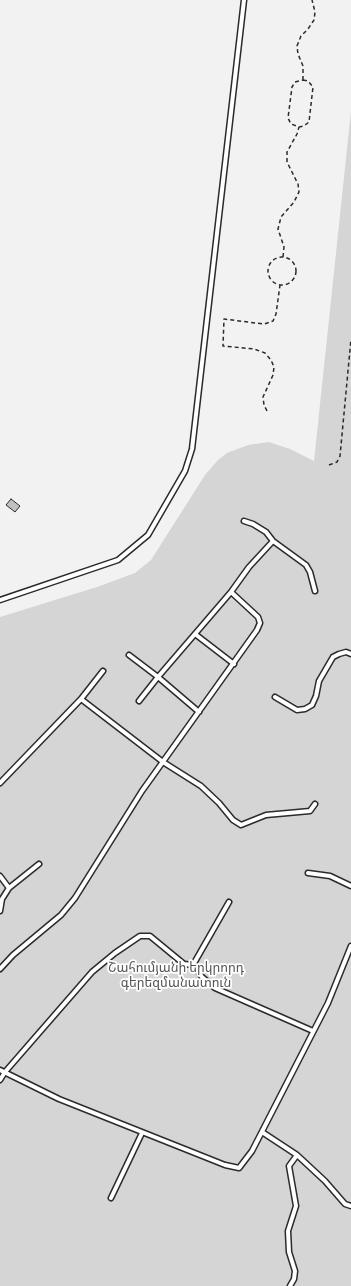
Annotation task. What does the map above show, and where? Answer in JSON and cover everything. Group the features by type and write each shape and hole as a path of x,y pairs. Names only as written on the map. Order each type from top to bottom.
{"lane":[{"path":"0,600 118,560 148,535 185,471 192,449 244,0"},
{"path":"244,521 253,524 266,532 273,541 306,565 310,572 315,591"},
{"path":"139,701 231,592 249,567 273,541"},
{"path":"0,969 13,955 61,915 75,898 142,791 257,630 260,623 258,616 231,592"},
{"path":"195,634 234,664"},
{"path":"275,697 298,710 305,709 312,705 316,696 319,681 333,657 346,652 351,654"},
{"path":"129,655 158,677 199,712"},
{"path":"0,783 82,699 103,671"},
{"path":"82,699 163,762 200,786 233,820 241,825 266,815 310,811 315,804"},
{"path":"0,911 2,899 9,888 39,864"},
{"path":"308,873 330,876 351,886"},
{"path":"0,876 9,888"},
{"path":"193,966 229,902"},
{"path":"0,1080 5,1072 92,972 115,953 140,936 150,936 184,964 193,966 202,977 215,988 314,1031"},
{"path":"0,1070 59,1099 225,1165 239,1168 252,1151 314,1031 328,1003 351,946"},
{"path":"262,1132 297,1155 325,1181 345,1204 351,1206"},
{"path":"111,1198 142,1133"},
{"path":"290,1286 294,1279 295,1271 289,1252 288,1231 296,1206 289,1166 297,1155"}],"path":[{"path":"302,80 303,66 298,54 297,46 301,36 314,20 315,12 312,0"},
{"path":"302,80 308,81 313,87 309,122 304,126 299,127 291,124 288,118 292,87 295,82 302,80"},
{"path":"283,257 284,248 278,229 280,217 294,202 299,192 298,184 286,162 287,152 297,134 299,127"},
{"path":"283,257 291,261 296,273 288,284 280,285 271,281 268,267 274,260 283,257"},
{"path":"267,411 264,405 263,397 273,375 274,367 271,360 265,353 254,349 223,346 224,319 264,324 273,321 276,314 280,285"},
{"path":"330,465 336,462 340,456 351,339"}],"green space":[{"name":"Շահումյանի երկրորդ գերեզմանատուն","path":"351,111 351,1286 0,1286 0,617 97,587 135,573 151,560 205,475 218,460 227,453 248,445 269,442 290,449 314,461"}],"building":[{"path":"11,499 20,506 15,512 6,505"}]}
